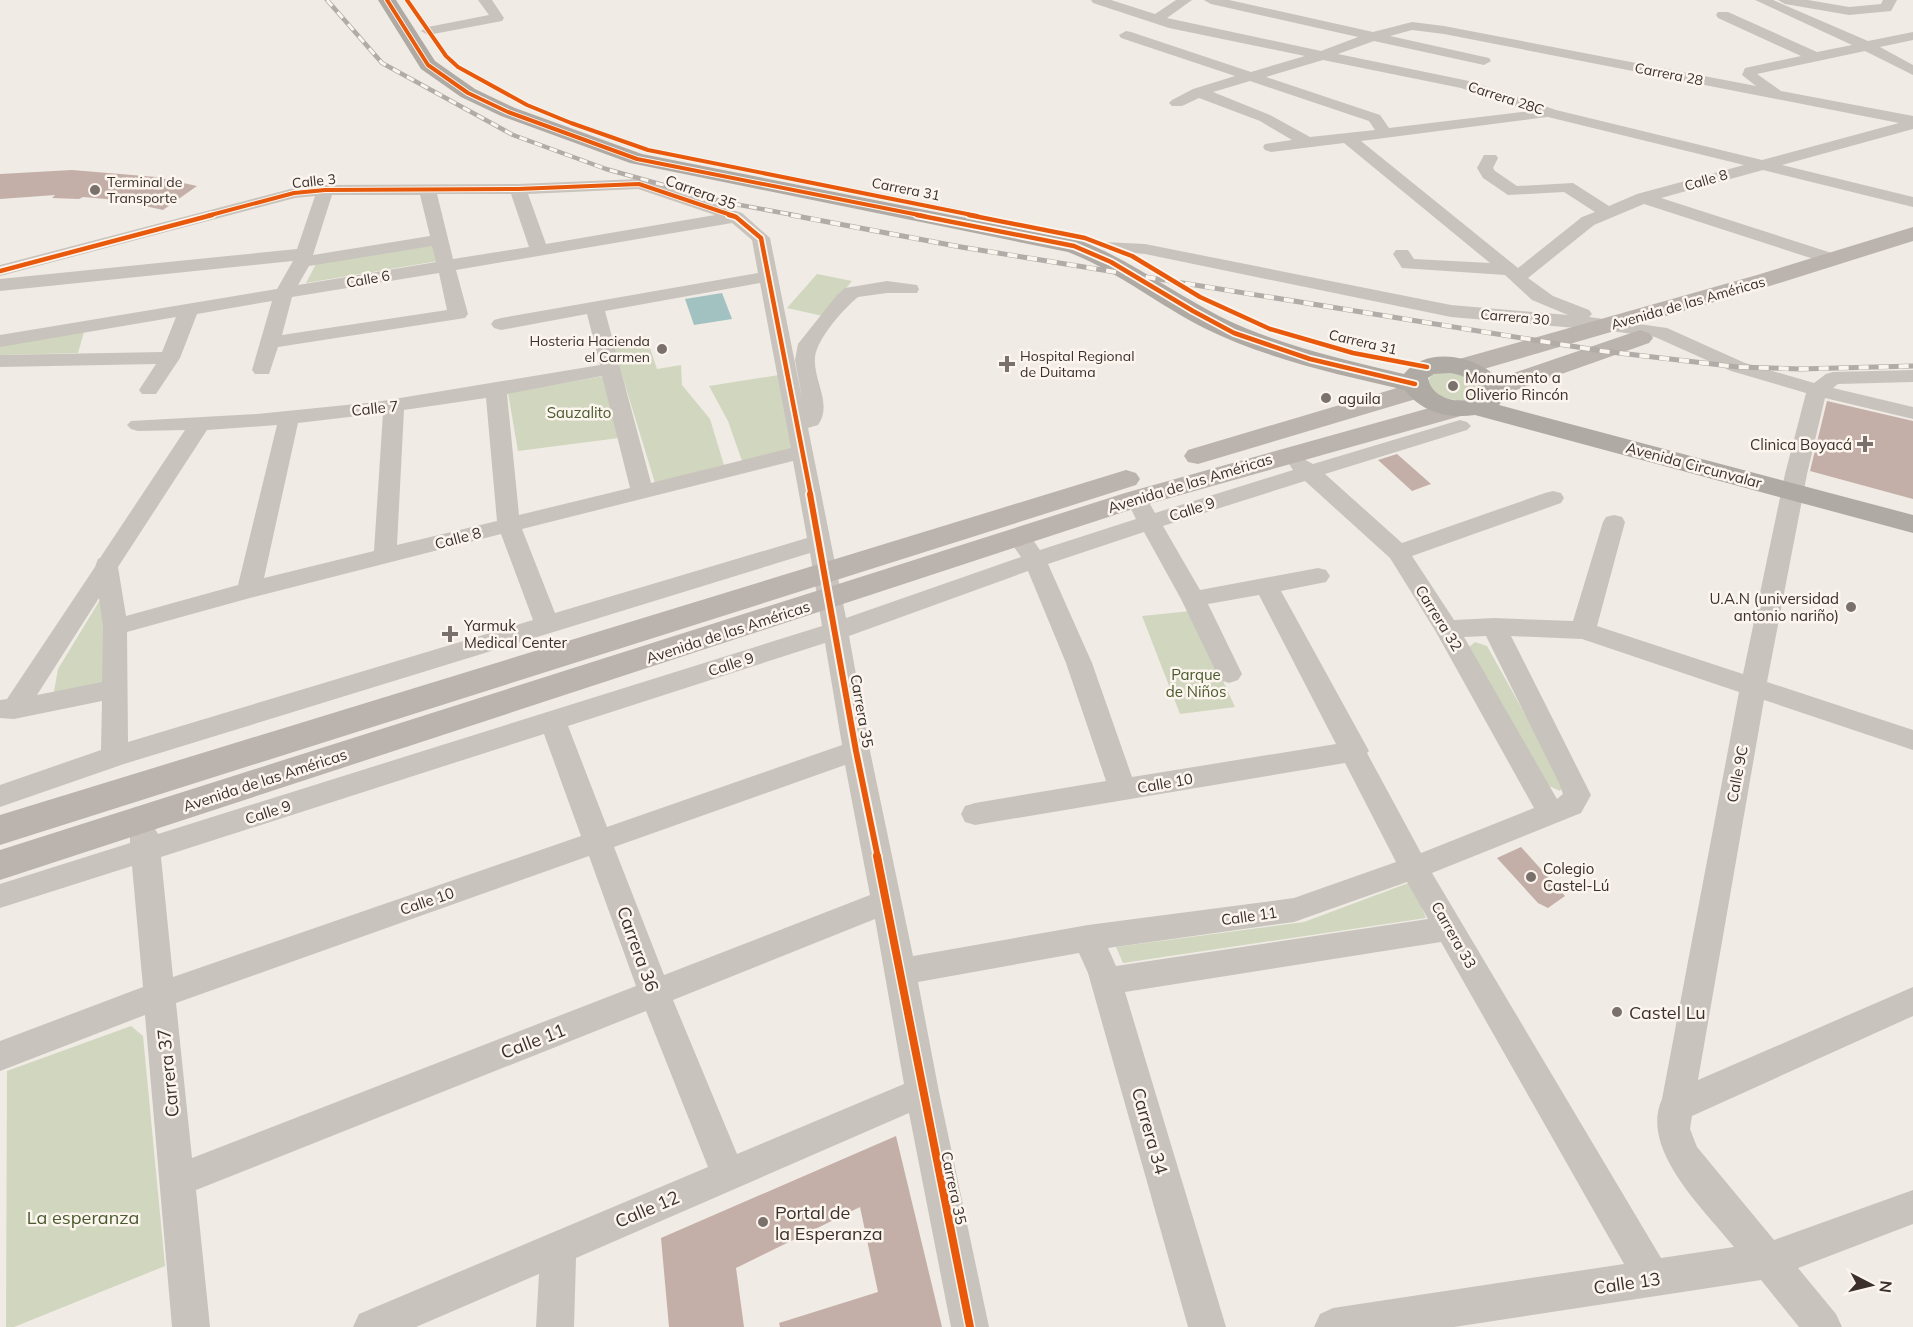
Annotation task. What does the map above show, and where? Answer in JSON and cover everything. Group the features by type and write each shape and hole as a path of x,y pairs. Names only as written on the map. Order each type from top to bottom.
{"highway":[{"name":"Carrera 31","path":"387,0 428,65 468,93 556,131 637,159 1074,246 1120,266 1210,321 1258,342 1419,380"},
{"name":"Carrera 31","path":"407,0 446,56 458,67 527,105 648,150 1065,232 1110,246 1155,268 1200,297 1270,329 1353,353 1419,380"},
{"path":"666,165 714,163"},
{"path":"1419,380 1442,365 1461,367 1482,376 1476,405"},
{"name":"Avenida Circunvalar","path":"1419,380 1436,403 1476,405 1795,483 1913,505"},
{"name":"Avenida Circunvalar","path":"1795,483 1913,524"}],"main road":[{"name":"Avenida de las Américas","path":"1461,367 1611,325 1913,234"},
{"name":"Avenida de las Américas","path":"0,830 828,586 1027,549 1143,510 1185,483 1299,464 1476,405 1648,336 1913,251"},
{"path":"1831,260 1860,268"},
{"name":"Avenida de las Américas","path":"0,865 144,835 828,586 1419,380"}],"street":[{"path":"428,31 496,18 485,0"},
{"name":"Carrera 28C","path":"1098,0 1174,25 1464,84 1551,113 1913,202"},
{"path":"1156,20 1185,0"},
{"path":"1211,0 1484,61"},
{"path":"1762,0 1867,46 1913,71"},
{"path":"1785,0 1849,11 1886,8 1890,0"},
{"path":"1722,15 1812,59"},
{"path":"1174,25 1126,35 1375,118 1384,132"},
{"name":"Carrera 28","path":"1373,36 1412,26 1425,27 1913,122"},
{"path":"1178,103 1198,92 1320,56 1373,36"},
{"path":"1784,97 1749,75 1749,71 1913,36"},
{"path":"1198,92 1265,117 1307,142"},
{"path":"1271,147 1551,113"},
{"name":"Calle 8","path":"1513,273 1588,221 1638,201 1913,122"},
{"path":"1347,137 1513,273 1537,297 1611,325"},
{"path":"1490,158 1485,168 1489,174 1514,191 1568,187 1608,213"},
{"name":"Carrera 35","path":"639,184 666,165"},
{"name":"Carrera 35","path":"639,184 736,217 761,238 828,586 856,751 970,1327"},
{"name":"Calle 3","path":"0,271 294,193 325,190 518,189 639,184"},
{"path":"269,343 458,314 427,189"},
{"path":"518,189 539,250"},
{"path":"262,370 284,293 304,258 325,190"},
{"path":"1638,201 1831,260"},
{"name":"Calle 6","path":"0,341 736,217"},
{"path":"0,285 304,258 439,240"},
{"name":"Carrera 30","path":"1110,246 1145,249 1451,311 1611,325 1738,367 1817,390 1913,413"},
{"path":"1402,255 1408,264 1513,273"},
{"path":"501,324 770,276"},
{"path":"797,425 811,421 815,411 805,360 808,344 844,299 852,292 870,289 887,287 910,289"},
{"path":"595,308 642,491"},
{"path":"149,390 170,358 189,309"},
{"path":"0,361 170,358"},
{"name":"Calle 7","path":"138,425 199,425 394,406 496,391 610,369"},
{"path":"1817,390 1833,378 1913,376"},
{"name":"Calle 9C","path":"1769,1260 1684,1158 1673,1129 1675,1107 1753,688 1795,483 1817,390"},
{"path":"496,391 509,525 548,626"},
{"path":"385,557 394,406"},
{"path":"249,590 289,417"},
{"path":"7,709 199,425"},
{"name":"Calle 8","path":"115,627 249,590 802,452"},
{"name":"Calle 9","path":"1143,510 1208,503 1299,464"},
{"name":"Carrera 32","path":"1299,464 1398,553 1447,629 1551,813"},
{"path":"1185,483 1208,503"},
{"path":"1398,553 1552,498"},
{"path":"1143,510 1194,599 1229,674"},
{"path":"1583,630 1614,522"},
{"path":"1027,549 1079,663 1123,790"},
{"path":"106,564 115,627 115,756"},
{"path":"1194,599 1318,576"},
{"name":"Carrera 33","path":"1266,585 1414,868 1653,1279"},
{"path":"0,796 115,756 548,626 828,586"},
{"name":"Calle 9","path":"0,896 144,835 553,722 828,586"},
{"path":"1447,629 1494,627 1583,630 1913,740"},
{"name":"Calle 11","path":"901,972 1088,938 1294,910 1414,868 1571,804 1577,795 1573,783 1494,627"},
{"path":"7,709 116,690"},
{"name":"Carrera 36","path":"553,722 655,994 728,1174"},
{"name":"Calle 10","path":"0,1056 160,995 856,751"},
{"name":"Calle 10","path":"975,814 1354,751"},
{"name":"Carrera 37","path":"144,835 179,1180 191,1327"},
{"name":"Calle 11","path":"179,1180 886,902"},
{"path":"1106,981 1450,928"},
{"name":"Carrera 34","path":"1088,938 1106,981 1207,1327"},
{"path":"1675,1107 1913,1001"},
{"name":"Calle 12","path":"372,1327 922,1092"},
{"name":"Calle 13","path":"1333,1327 1769,1260 1913,1207"},
{"path":"555,1327 558,1248"},
{"path":"1769,1260 1823,1327"}],"green space":[{"path":"435,243 438,261 306,283 317,262"},
{"path":"817,274 852,281 823,316 787,308"},
{"path":"84,332 78,353 0,355 0,346"},
{"path":"646,336 657,369 681,365 682,385 710,419 724,465 655,483 612,342"},
{"path":"1442,372 1460,374 1479,386 1479,394 1470,400 1454,400 1437,395 1427,382 1432,375"},
{"path":"779,375 792,449 742,461 728,421 709,386"},
{"name":"Sauzalito","path":"604,376 619,438 518,451 508,393"},
{"path":"103,595 106,682 53,697 58,669"},
{"name":"Parque de Niños","path":"1191,611 1235,707 1180,714 1142,616"},
{"path":"1475,642 1487,646 1564,784 1560,791 1547,785 1469,647"},
{"path":"1411,882 1426,918 1123,963 1116,947 1304,922"},
{"name":"La esperanza","path":"131,1026 143,1036 165,1266 14,1327 6,1327 7,1071"}],"water":[{"path":"722,293 732,319 694,325 685,299"}],"building":[{"name":"Terminal de Transporte","path":"72,170 156,177 197,186 163,210 117,200 83,197 79,199 52,198 55,195 0,199 0,174"},
{"name":"Clinica Boyacá","path":"1827,401 1913,421 1913,499 1810,471"},
{"path":"1397,454 1431,484 1412,491 1378,460"},
{"name":"Colegio Castel-Lú","path":"1521,847 1565,896 1548,908 1538,903 1497,858"},
{"name":"Portal de la Esperanza","path":"896,1136 942,1327 780,1327 779,1323 878,1292 860,1207 736,1268 744,1327 669,1327 661,1238"}],"railway":[{"path":"327,0 382,63 513,135 606,169 724,202 799,216"},
{"path":"791,215 961,247 1602,351 1738,367 1800,369 1913,366"}],"cycle path":[{"path":"387,0 428,65 468,93 508,112 637,159 1074,246 1128,271 1234,333 1310,359 1415,384"},
{"path":"407,0 446,56 458,67 527,105 571,123 648,150 1085,238 1132,256 1200,297 1270,329 1353,353 1427,367"},
{"path":"0,271 294,193 325,190 518,189 639,184 736,217 761,238 825,571 856,751 970,1327"}],"place":[{"name":"Terminal de Transporte","path":"95,190"},
{"name":"Hosteria Hacienda el Carmen","path":"662,349"},
{"name":"Hospital Regional de Duitama","path":"1007,364"},
{"name":"Monumento a Oliverio Rincón","path":"1453,386"},
{"name":"aguila","path":"1326,398"},
{"name":"Clinica Boyacá","path":"1865,444"},
{"name":"U.A.N (universidad antonio nariño)","path":"1851,607"},
{"name":"Yarmuk Medical Center","path":"450,634"},
{"name":"Colegio Castel-Lú","path":"1531,877"},
{"name":"Castel Lu","path":"1617,1012"},
{"name":"Portal de la Esperanza","path":"763,1222"}]}
